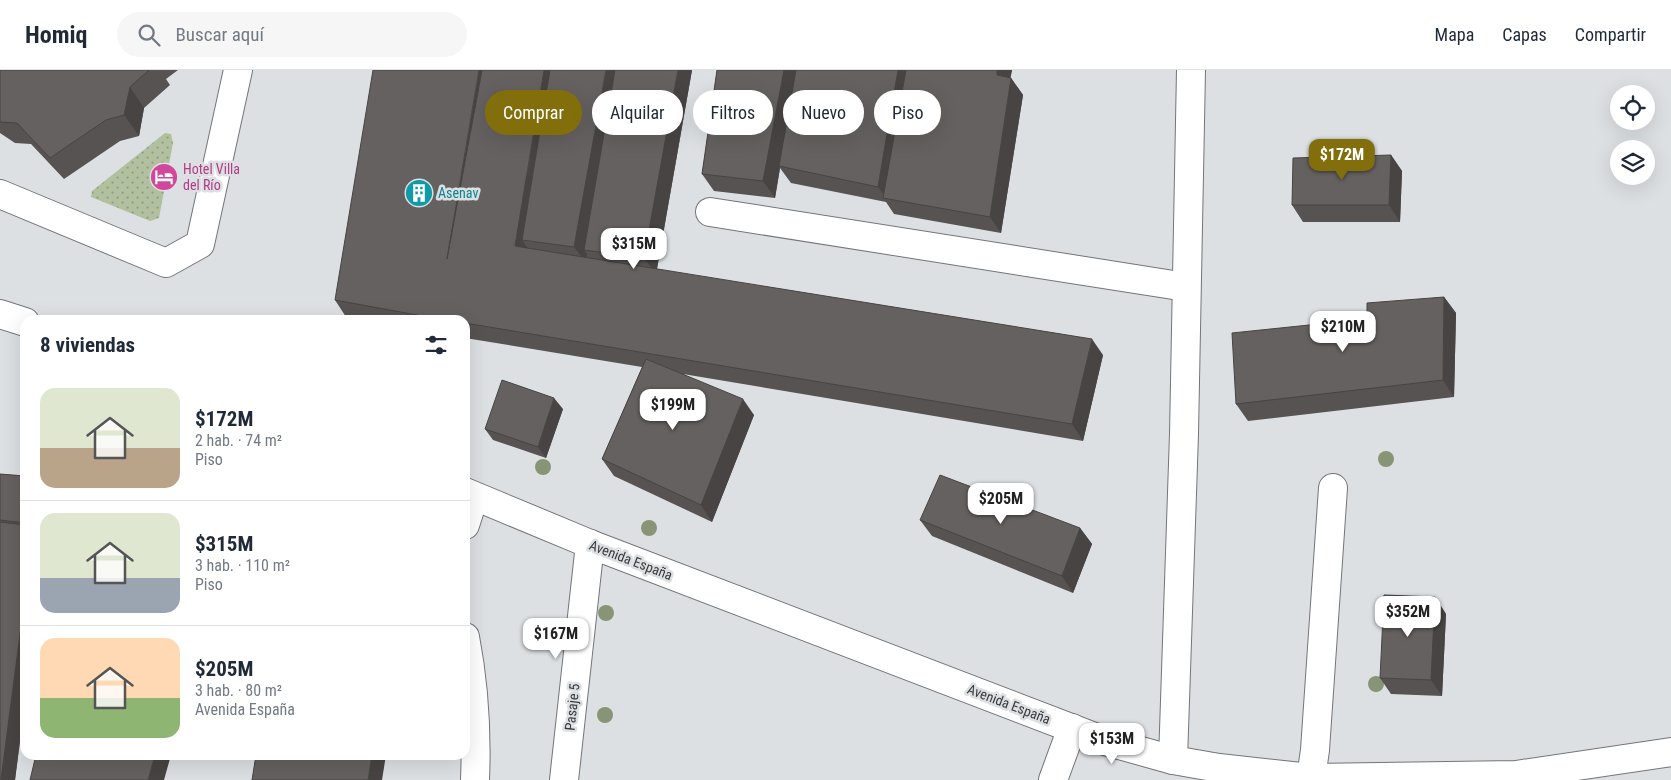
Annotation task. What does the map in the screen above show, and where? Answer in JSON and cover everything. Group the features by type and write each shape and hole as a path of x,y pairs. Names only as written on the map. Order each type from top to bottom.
{"main road":[{"path":"0,194 166,263 200,244 238,70"},
{"path":"1173,760 1184,444 1191,70"},
{"path":"710,212 1186,287"},
{"path":"0,314 20,320"},
{"path":"1311,778 1315,750 1333,488"},
{"name":"Avenida España","path":"470,494 590,544 1105,741 1173,760 1219,768 1311,778 1516,775 1671,752"},
{"name":"Pasaje 5","path":"564,780 590,544"},
{"path":"470,667 475,716 475,780"},
{"path":"1053,780 1072,728"}],"green space":[{"path":"165,133 171,134 173,143 159,218 150,221 91,197 92,191"}],"building":[{"path":"0,70 149,70 130,87 124,115 106,120 50,158 17,123 0,122"},
{"path":"373,70 479,70 447,259 482,70 544,70 541,90 485,90 485,135 533,135 515,246 1092,339 1072,424 470,324 470,315 417,315 335,300"},
{"path":"550,70 606,70 602,90 592,90 592,135 594,135 574,247 522,240 539,135 582,135 582,90 547,90"},
{"path":"615,70 678,70 674,90 612,90"},
{"path":"717,70 784,70 773,128 773,90 714,90"},
{"path":"796,70 898,70 895,90 874,90 874,135 887,135 878,187 779,166 784,135 864,135 864,90 792,90"},
{"path":"906,70 997,70 997,75 1011,78 990,217 883,198 894,135 941,135 941,90 902,90"},
{"path":"604,135 666,135 644,258 584,250"},
{"path":"708,135 772,135 763,181 702,174"},
{"path":"1391,155 1389,205 1292,205 1293,158"},
{"path":"1444,297 1443,380 1236,404 1232,333 1367,319 1367,303"},
{"path":"646,359 743,399 701,505 602,459"},
{"path":"502,380 554,398 538,447 485,429"},
{"path":"0,474 20,476 20,522 0,520"},
{"path":"940,475 1080,528 1062,576 920,520"},
{"path":"0,522 20,524 20,634 0,780"},
{"path":"1384,595 1435,597 1431,680 1380,678"},
{"path":"35,760 154,760 148,780 30,780"},
{"path":"255,760 371,760 368,780 252,780"}],"place":[{"name":"Hotel Villa del Río","path":"164,177"},
{"name":"Asenav","path":"419,193"}]}
